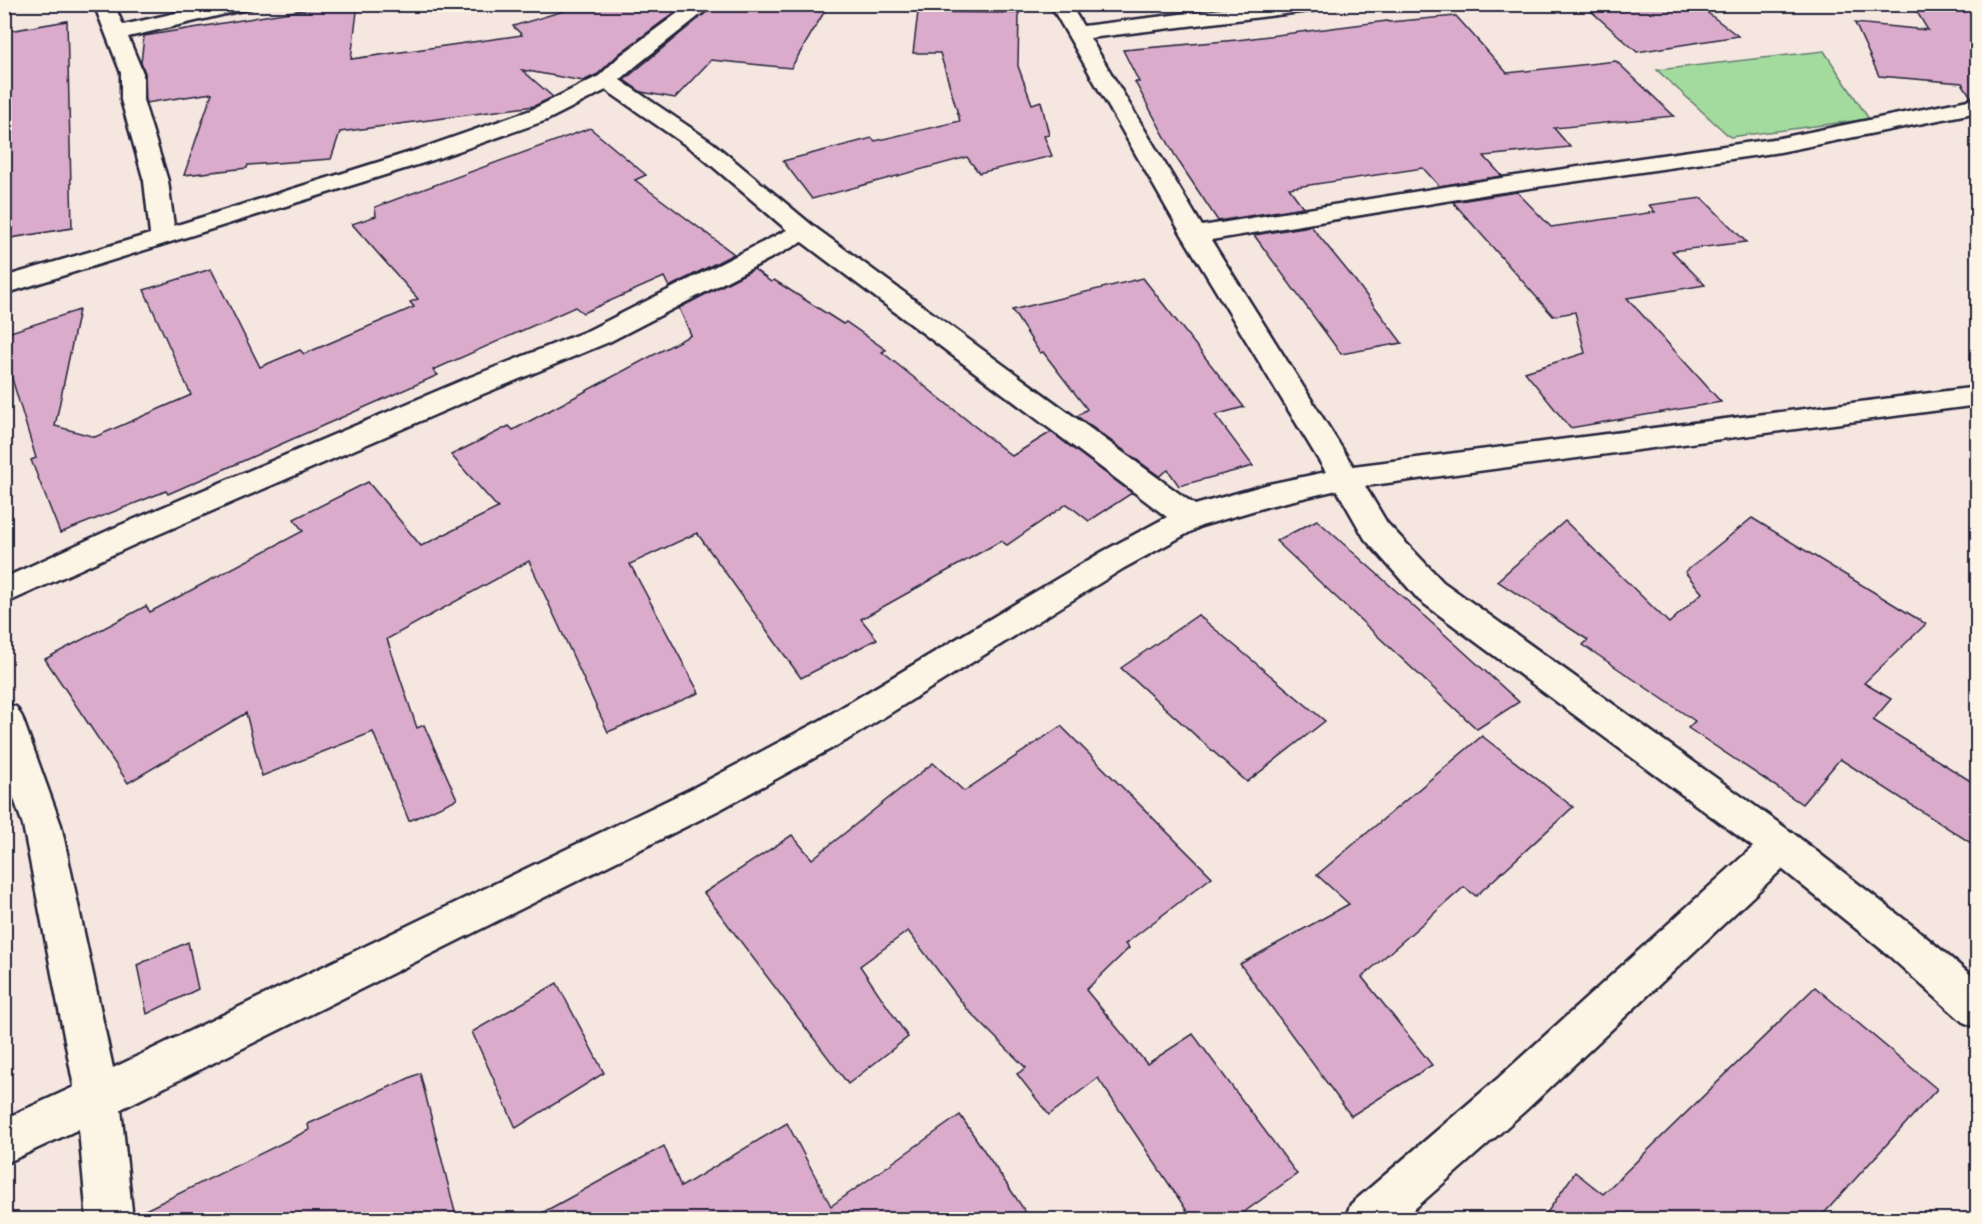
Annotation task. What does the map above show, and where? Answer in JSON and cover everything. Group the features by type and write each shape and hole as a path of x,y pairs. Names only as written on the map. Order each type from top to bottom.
{"street":[{"path":"104,4 132,73 132,100 156,181 163,238"},
{"path":"116,33 243,4"},
{"path":"4,286 425,155 539,115 607,81 629,60 704,4"},
{"path":"1060,4 1195,235 1376,531 1431,591 1781,846 1900,940 1977,1008"},
{"path":"1076,33 1317,4"},
{"path":"607,81 705,148 804,231 1190,518"},
{"path":"1195,235 1488,187 1780,144 1977,105"},
{"path":"4,592 127,536 472,387 599,336 804,231"},
{"path":"4,1142 708,798 834,730 1113,560 1190,518 1269,495 1345,478 1977,396"},
{"path":"4,717 42,825 98,1098 110,1220"},
{"path":"1367,1220 1511,1095 1781,846"}],"green space":[{"path":"1824,51 1869,119 1730,137 1657,70"}],"building":[{"path":"358,4 351,59 522,35 513,26 587,4 686,4 620,53 598,74 583,81 522,70 553,97 534,106 340,132 331,159 248,165 247,168 184,175 212,93 146,103 145,73 141,63 144,36 314,8"},
{"path":"716,4 829,4 791,68 711,60 675,98 641,92 624,80"},
{"path":"1583,4 1696,4 1738,36 1637,52"},
{"path":"1912,4 1977,4 1977,96 1971,97 1962,83 1879,76 1855,23 1928,30"},
{"path":"918,12 1019,13 1018,66 1032,104 1041,101 1049,135 1044,136 1052,156 979,173 967,157 812,199 783,161 872,138 875,141 960,121 940,53 913,53"},
{"path":"1456,16 1507,73 1616,61 1674,116 1554,128 1570,147 1484,156 1502,176 1439,186 1423,168 1289,188 1303,207 1218,221 1177,159 1135,82 1139,82 1123,50 1237,40 1387,21"},
{"path":"67,21 72,228 4,239 4,32"},
{"path":"590,128 646,175 635,180 734,254 669,287 664,277 583,313 575,307 433,370 438,375 168,494 166,491 60,533 31,460 36,458 4,352 4,334 79,310 55,426 95,437 191,395 144,290 211,269 260,367 300,350 304,354 414,307 410,302 418,299 352,224 376,216 375,207"},
{"path":"1517,192 1551,227 1655,212 1649,205 1702,198 1746,242 1672,251 1705,285 1627,298 1721,402 1570,428 1525,372 1585,353 1575,312 1553,316 1453,202"},
{"path":"1311,226 1402,343 1341,354 1254,235"},
{"path":"754,269 771,282 774,280 843,324 846,322 886,350 882,352 1012,456 1051,432 1132,493 1089,521 1067,504 1007,545 1001,541 861,619 877,639 801,678 697,533 630,564 699,693 608,732 529,561 387,639 417,728 424,725 457,799 409,821 373,732 262,776 246,713 128,783 45,659 146,606 150,612 303,531 294,519 368,482 421,546 498,508 451,455 509,426 513,430 691,335 679,308"},
{"path":"1143,278 1244,407 1215,415 1253,466 1179,486 1168,470 1159,476 1077,416 1087,409 1043,352 1040,353 1012,310"},
{"path":"1752,518 1926,624 1864,683 1891,699 1873,720 1977,785 1977,847 1840,759 1802,804 1688,728 1695,721 1583,645 1588,640 1497,581 1565,521 1669,623 1702,593 1685,572"},
{"path":"1317,520 1519,702 1477,729 1276,541"},
{"path":"1198,615 1325,721 1247,782 1121,668"},
{"path":"1061,726 1212,877 1125,944 1129,948 1086,990 1147,1064 1193,1034 1297,1174 1233,1220 1193,1220 1098,1078 1049,1115 1017,1074 1026,1068 967,1009 908,931 860,966 908,1037 848,1084 704,893 792,835 812,859 933,763 964,791"},
{"path":"1482,736 1573,807 1476,896 1464,887 1362,977 1432,1065 1351,1116 1240,964 1349,904 1317,875"},
{"path":"188,942 198,989 147,1014 137,965"},
{"path":"557,983 604,1073 516,1128 472,1032"},
{"path":"1815,987 1937,1089 1818,1220 1542,1220 1575,1172 1603,1194"},
{"path":"420,1073 457,1220 135,1220 135,1215 309,1130 308,1124"},
{"path":"960,1115 1031,1220 529,1220 664,1146 681,1187 787,1123 831,1206"}]}
